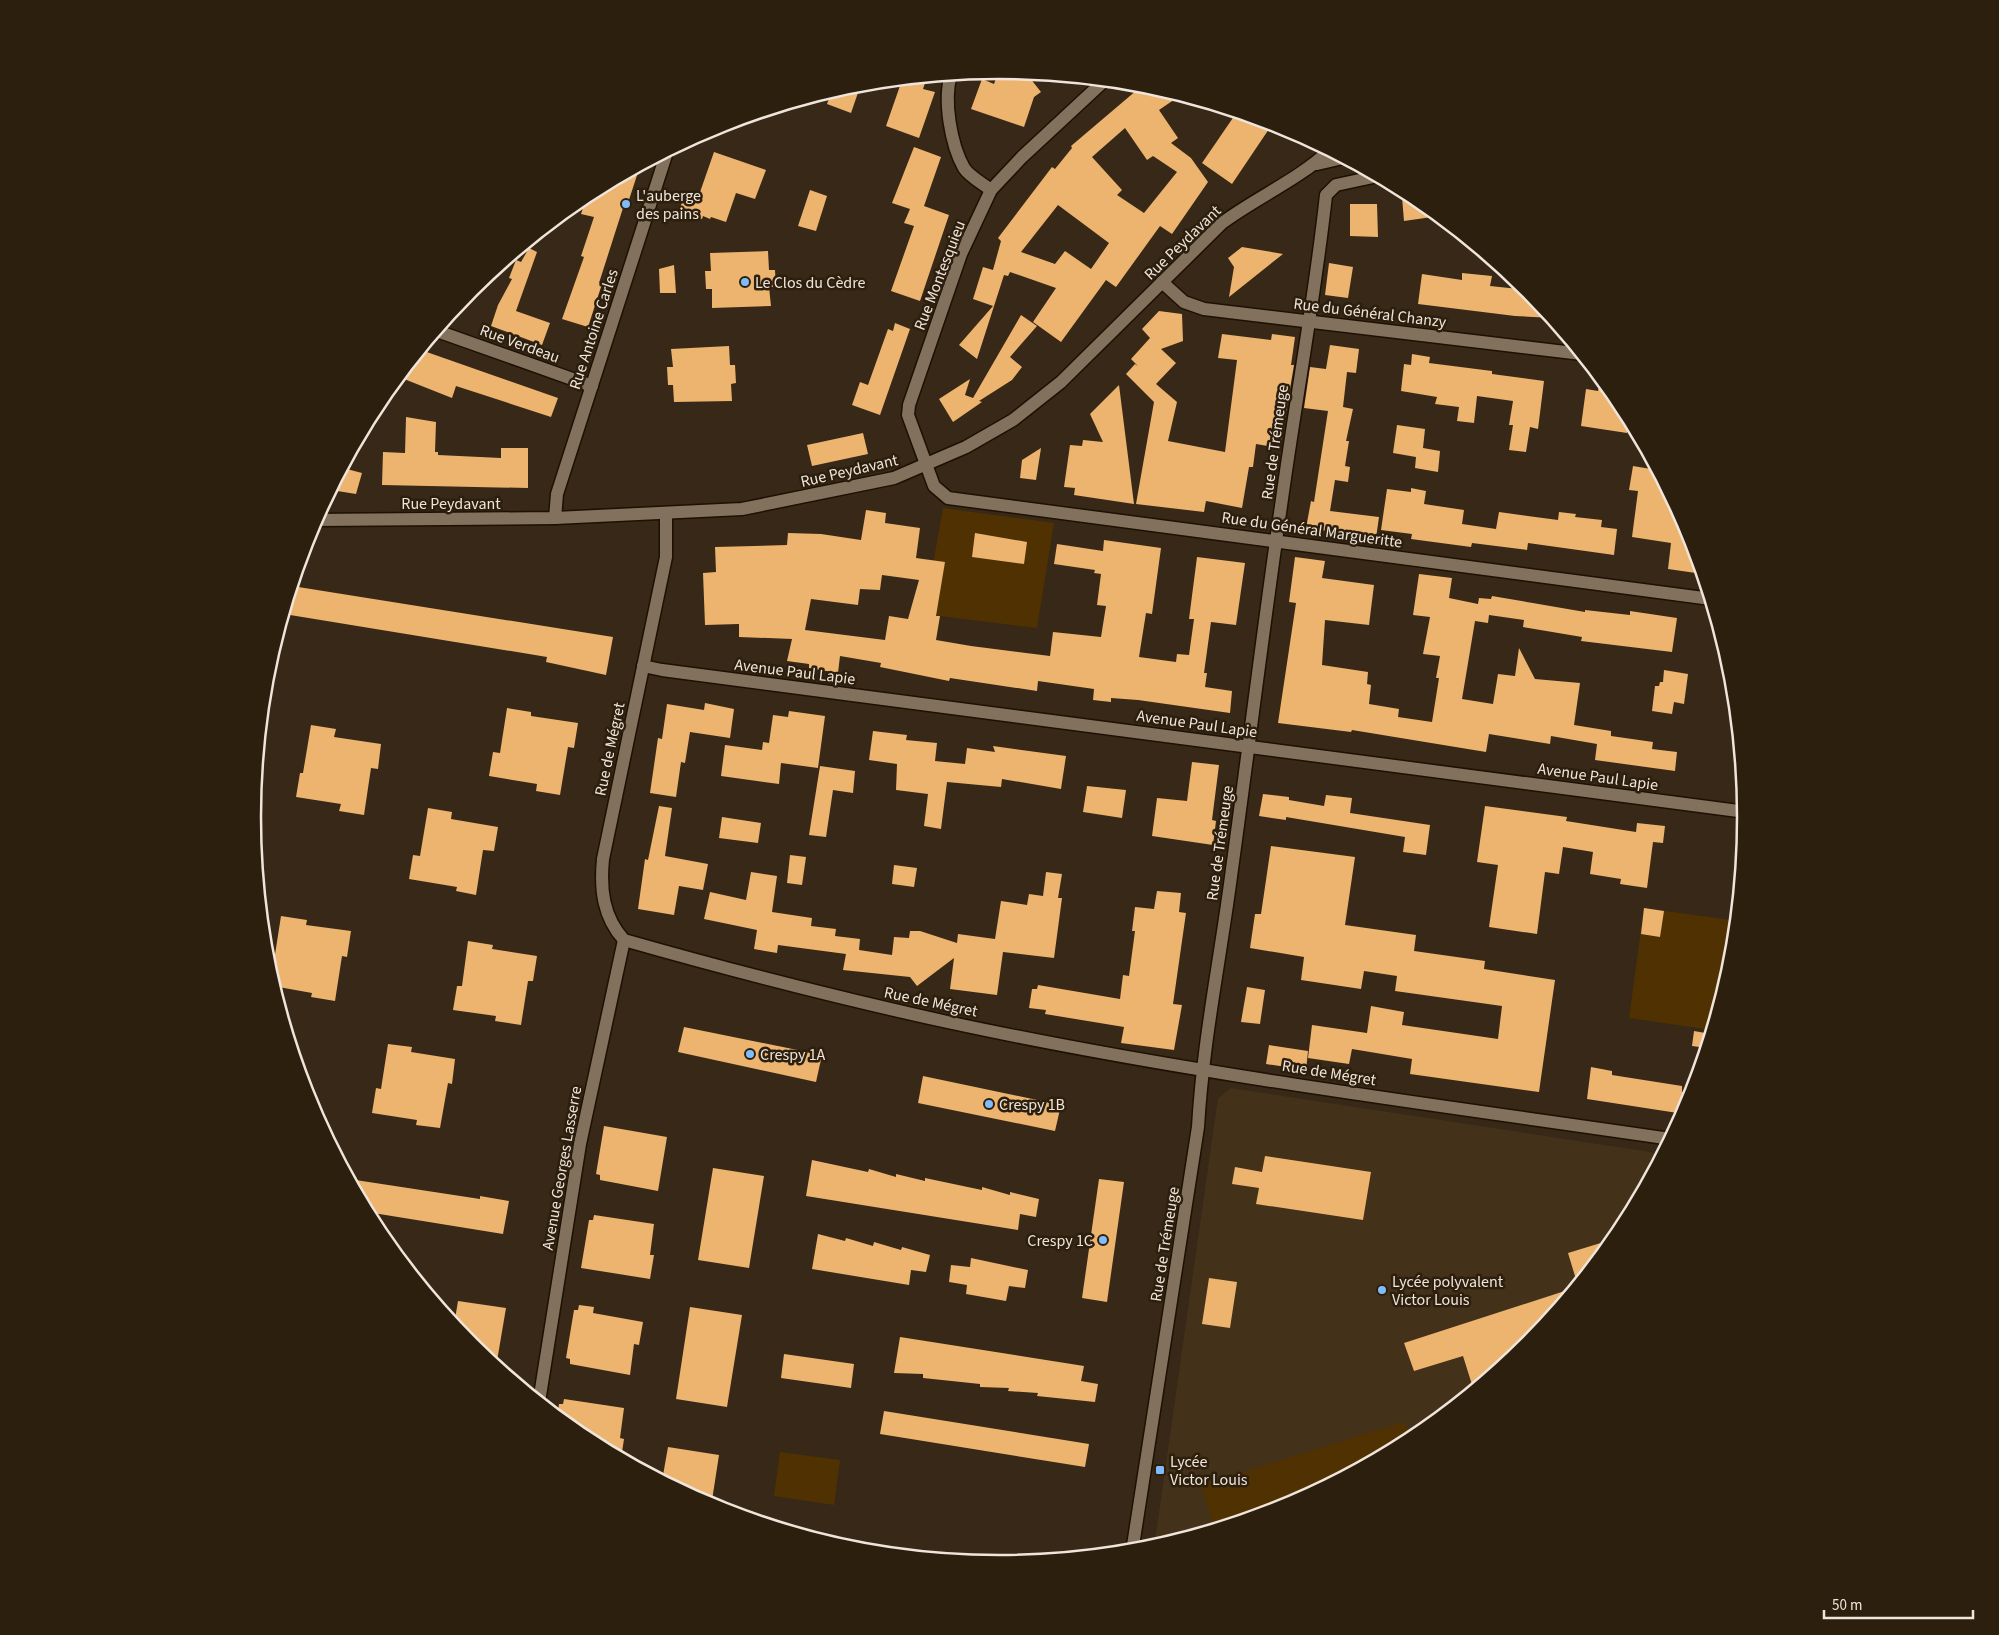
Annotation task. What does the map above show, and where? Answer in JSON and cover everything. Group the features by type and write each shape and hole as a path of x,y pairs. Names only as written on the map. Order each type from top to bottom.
{"street":[{"path":"951,80 948,108 952,139 964,169 991,190"},
{"name":"Rue Montesquieu","path":"924,466 911,429 908,416 909,405 961,254 991,190 1022,156 1099,85"},
{"name":"Rue Peydavant","path":"324,520 555,518 742,510 894,478 966,447 1013,420 1061,382 1222,223 1242,208 1314,165 1325,155"},
{"name":"Rue Antoine Carles","path":"555,518 557,494 665,159"},
{"name":"Rue Peydavant","path":"1314,165 1335,160"},
{"name":"Rue de Trémeuge","path":"1133,1544 1198,1127 1204,1070 1276,540 1309,321 1314,300 1329,190 1342,183 1369,178"},
{"name":"Rue du Général Chanzy","path":"1162,282 1184,302 1204,309 1574,353"},
{"name":"Rue Verdeau","path":"442,333 592,386"},
{"name":"Rue du Général Margueritte","path":"924,466 934,486 948,498 1276,540 1705,599"},
{"name":"Rue de Mégret","path":"666,513 666,557 602,859 601,892 615,930 624,940 767,980 953,1023 1204,1070 1665,1138"},
{"name":"Avenue Paul Lapie","path":"643,666 1738,811"},
{"name":"Avenue Georges Lasserre","path":"540,1396 580,1144 624,940"}],"shaded area":[{"path":"943,508 1054,523 1037,628 924,614"},
{"path":"1644,908 1731,920 1724,962 1707,1029 1629,1018"},
{"name":"Lycée polyvalent Victor Louis","path":"1231,1088 1657,1153 1614,1228 1555,1305 1487,1373 1449,1404 1410,1432 1326,1480 1282,1500 1237,1517 1155,1539 1218,1098"},
{"path":"1404,1422 1409,1432 1326,1480 1282,1500 1213,1524 1201,1485"},
{"path":"780,1452 840,1460 834,1505 774,1496"}],"building":[{"path":"982,79 994,84 996,79 1031,80 1041,92 1034,97 1024,127 971,109"},
{"path":"925,83 923,89 935,92 919,138 886,126 900,85"},
{"path":"858,92 851,113 827,104 829,99"},
{"path":"1135,92 1174,100 1159,110 1178,138 1171,143 1191,158 1208,182 1172,234 1160,226 1116,287 1106,280 1061,342 1033,322 1056,288 1010,272 1008,276 1004,275 977,359 959,345 993,306 973,299 983,267 993,270 1001,241 998,238 1052,167 1055,169 1072,148 1071,146","holes":["1125,128 1147,160 1153,156 1177,172 1144,213 1117,195 1122,190 1092,157","1058,205 1109,243 1091,269 1065,251 1055,264 1021,252"]},
{"path":"1234,117 1268,130 1232,184 1202,163"},
{"path":"914,147 941,157 924,206 949,215 920,301 891,291 914,226 904,223 910,209 892,203"},
{"path":"714,152 766,170 755,199 736,193 726,222 703,216 702,219 679,211 686,191 699,195"},
{"path":"637,174 626,209 623,208 599,283 602,284 588,327 562,319 584,257 581,256 594,217 581,214 583,207 589,203"},
{"path":"810,190 827,196 816,231 798,226"},
{"path":"1402,198 1430,217 1404,221"},
{"path":"1350,204 1377,204 1378,237 1350,236"},
{"path":"1242,247 1283,254 1229,297 1234,267 1228,258"},
{"path":"529,248 537,252 516,311 550,323 542,345 491,326 498,305 512,279 509,278 516,260 521,262"},
{"name":"Le Clos du Cèdre","path":"768,251 769,270 775,270 776,287 769,287 771,306 712,308 712,289 706,289 705,271 711,271 710,253"},
{"path":"1329,263 1353,267 1348,298 1325,295"},
{"path":"674,265 676,293 660,293 659,269"},
{"path":"1462,273 1492,276 1490,286 1515,289 1543,318 1515,316 1418,304 1422,274 1462,280"},
{"path":"1159,311 1182,314 1183,341 1161,349 1176,363 1156,384 1177,402 1168,441 1225,452 1237,360 1218,358 1222,334 1271,340 1272,334 1295,337 1291,365 1294,365 1280,448 1256,444 1253,467 1249,467 1242,508 1206,501 1204,512 1136,504 1154,402 1126,374 1135,364 1138,366 1131,359 1150,338 1142,329"},
{"path":"1021,315 1037,326 1010,357 1022,367 1012,380 979,401 982,402 953,422 939,399 970,379 965,395 973,398"},
{"path":"895,323 910,329 880,415 852,405 860,382 868,385 888,329 893,331"},
{"path":"1330,345 1359,349 1356,373 1347,372 1343,407 1353,409 1346,441 1349,441 1345,466 1350,467 1348,482 1335,480 1330,511 1379,517 1376,538 1306,528 1311,501 1314,502 1328,411 1304,408 1310,367 1326,369"},
{"path":"729,346 730,365 735,365 736,383 731,384 732,401 674,402 673,385 668,385 667,367 673,367 671,349"},
{"path":"426,352 558,398 551,417 456,386 452,398 405,379"},
{"path":"1412,354 1430,357 1429,363 1492,371 1492,374 1544,381 1538,429 1530,427 1526,452 1509,450 1513,425 1509,425 1513,401 1477,396 1474,423 1457,421 1459,407 1435,404 1437,397 1401,391 1404,364 1411,365"},
{"path":"1119,385 1134,504 1074,495 1075,488 1064,487 1070,445 1082,446 1083,440 1103,442 1090,414"},
{"path":"1599,386 1628,429 1627,433 1581,426 1586,389 1598,391"},
{"path":"406,417 436,422 435,452 438,452 438,455 501,458 501,448 528,448 528,488 382,485 383,452 405,453"},
{"path":"1397,425 1425,429 1423,448 1440,451 1438,472 1415,468 1416,457 1393,453"},
{"path":"863,433 868,454 812,466 807,445"},
{"path":"1041,448 1036,480 1020,478 1022,460"},
{"path":"1633,466 1650,469 1682,535 1696,573 1668,569 1671,543 1632,537 1638,491 1629,490"},
{"path":"349,469 362,473 356,494 337,491"},
{"path":"1411,488 1426,491 1424,504 1464,510 1462,524 1496,529 1499,512 1558,520 1559,512 1576,514 1575,517 1602,520 1601,527 1617,529 1614,555 1528,543 1527,550 1472,543 1471,547 1411,539 1412,534 1381,530 1387,489 1411,492"},
{"path":"866,510 886,513 885,523 920,528 916,558 945,562 936,616 940,616 936,640 1050,656 1053,632 1101,637 1106,606 1097,605 1101,574 1094,573 1095,570 1054,564 1057,544 1103,551 1104,540 1161,548 1152,614 1146,613 1139,657 1176,662 1177,654 1189,655 1194,619 1189,619 1197,557 1245,563 1236,625 1211,622 1204,673 1207,673 1205,687 1232,691 1230,713 1138,700 1111,698 1111,702 1093,700 1094,689 1038,681 1037,691 950,678 949,681 880,667 881,663 840,656 838,673 809,668 809,664 787,661 792,639 739,637 739,624 705,625 703,573 716,572 715,547 787,545 788,533 821,534 861,540","holes":["882,575 919,580 908,619 889,616 885,640 805,630 811,599 858,605 860,589 880,590"]},
{"path":"975,533 1027,542 1024,564 972,557"},
{"path":"1295,557 1325,561 1322,578 1374,585 1369,625 1325,620 1322,665 1368,672 1367,684 1371,685 1369,704 1399,709 1398,717 1432,722 1439,678 1436,678 1440,656 1423,654 1430,617 1413,615 1419,574 1452,578 1449,598 1478,604 1479,598 1491,599 1492,596 1585,612 1585,610 1630,615 1630,611 1677,618 1672,652 1581,641 1582,637 1523,627 1524,620 1489,615 1488,623 1475,621 1462,699 1493,704 1498,674 1515,676 1519,648 1535,679 1580,683 1574,725 1611,731 1611,736 1653,742 1652,749 1677,752 1675,771 1595,760 1597,744 1551,736 1550,744 1489,734 1486,752 1352,730 1351,732 1278,723 1296,603 1289,602"},
{"path":"298,587 613,637 606,675 546,662 547,657 289,615"},
{"path":"1664,670 1688,674 1684,704 1674,702 1672,714 1652,711 1655,686 1659,686 1660,682 1663,682"},
{"path":"705,703 734,709 730,738 690,732 685,763 681,762 676,797 650,793 658,738 662,739 667,704 704,710"},
{"path":"507,708 531,712 531,716 578,723 574,748 568,747 560,795 536,791 537,784 489,776 493,752 500,753"},
{"path":"789,711 825,716 818,768 781,763 779,784 721,776 725,745 762,750 763,742 769,743 773,715 788,717"},
{"path":"311,725 336,729 334,737 381,744 378,769 371,768 364,815 339,811 341,804 296,797 300,773 303,773"},
{"path":"873,731 907,735 906,740 937,743 935,761 965,764 967,748 995,752 993,746 1066,756 1061,789 1002,779 1001,787 947,782 941,829 924,826 928,794 896,790 897,764 869,760"},
{"path":"1192,762 1219,765 1212,820 1216,821 1213,845 1152,836 1157,798 1187,801"},
{"path":"820,766 855,771 853,793 833,790 826,837 809,835"},
{"path":"1087,786 1126,790 1122,818 1083,812"},
{"path":"1263,794 1289,797 1289,800 1324,806 1326,795 1352,798 1350,813 1430,825 1426,855 1403,852 1405,837 1286,817 1286,820 1259,816"},
{"path":"659,806 672,808 665,856 708,864 703,890 679,886 674,915 638,909 645,859 648,860"},
{"path":"1485,806 1567,817 1566,821 1636,832 1637,823 1665,826 1663,843 1653,842 1647,888 1620,884 1621,879 1590,874 1593,852 1563,847 1559,874 1545,872 1537,934 1489,927 1498,865 1477,862"},
{"path":"428,808 452,812 451,819 498,827 494,851 483,850 476,895 456,891 457,887 409,879 413,855 420,856"},
{"path":"722,817 761,823 758,843 719,838"},
{"path":"1271,846 1355,857 1345,925 1416,935 1414,951 1485,961 1484,969 1555,980 1539,1092 1410,1074 1412,1059 1352,1049 1349,1064 1308,1058 1312,1025 1367,1033 1371,1006 1404,1012 1402,1025 1498,1039 1502,1006 1395,991 1397,976 1364,971 1361,989 1301,980 1304,957 1250,948 1255,914 1261,914"},
{"path":"790,855 806,857 802,885 787,883"},
{"path":"894,865 917,868 914,887 892,884"},
{"path":"751,872 777,876 772,912 812,918 811,926 836,929 835,936 860,939 859,950 892,955 894,937 909,938 910,931 920,931 957,943 958,934 995,939 1001,901 1027,905 1029,894 1043,896 1046,872 1062,874 1058,898 1062,898 1054,958 1003,952 997,995 950,989 954,958 917,986 910,977 843,970 846,954 778,945 777,953 754,949 757,930 704,919 710,892 746,900"},
{"path":"1157,891 1181,893 1179,912 1186,913 1173,1004 1182,1005 1174,1050 1121,1043 1124,1027 1045,1014 1046,1010 1029,1008 1032,989 1037,989 1038,985 1120,999 1123,975 1129,976 1135,931 1132,931 1135,907 1154,909"},
{"path":"1644,908 1664,911 1660,937 1641,934"},
{"path":"281,916 307,920 306,925 351,931 347,957 342,956 335,1001 311,997 312,993 281,987 274,958"},
{"path":"468,941 493,945 492,949 537,956 533,981 528,981 521,1025 495,1021 496,1016 453,1010 457,986 462,986"},
{"path":"1247,987 1265,990 1260,1024 1241,1022"},
{"name":"Crespy 1A","path":"684,1027 822,1055 816,1082 678,1052"},
{"path":"1694,1031 1706,1033 1701,1047 1692,1046"},
{"path":"388,1044 412,1047 411,1052 455,1059 452,1084 448,1083 440,1128 416,1125 417,1120 372,1113 376,1088 381,1089"},
{"path":"1269,1045 1308,1051 1306,1070 1266,1064"},
{"path":"1591,1067 1612,1071 1612,1075 1682,1086 1682,1092 1685,1092 1676,1113 1587,1099"},
{"name":"Crespy 1B","path":"923,1076 1061,1105 1055,1131 918,1103"},
{"path":"604,1126 667,1137 658,1191 600,1180 600,1175 596,1174"},
{"path":"1265,1156 1371,1172 1363,1220 1256,1204 1259,1188 1232,1184 1235,1167 1262,1172"},
{"path":"812,1160 868,1172 869,1169 896,1177 896,1174 925,1181 925,1178 982,1190 982,1187 1010,1195 1010,1192 1039,1199 1036,1217 1020,1214 1018,1230 806,1196"},
{"path":"713,1168 764,1176 749,1268 698,1260"},
{"name":"Crespy 1C","path":"1099,1179 1124,1182 1107,1302 1082,1298"},
{"path":"356,1180 480,1199 480,1196 509,1201 503,1234 376,1213"},
{"path":"594,1215 654,1224 650,1255 654,1255 650,1279 581,1268 589,1220 593,1220"},
{"path":"818,1234 845,1241 846,1238 873,1246 874,1242 901,1250 902,1247 930,1255 926,1272 911,1270 909,1285 812,1269"},
{"path":"1604,1242 1576,1279 1568,1253"},
{"path":"971,1258 1028,1270 1025,1288 1009,1286 1006,1301 966,1294 967,1285 949,1282 951,1265 970,1267"},
{"path":"1209,1278 1237,1282 1230,1328 1202,1324"},
{"path":"1567,1290 1522,1340 1472,1385 1463,1356 1414,1371 1404,1343"},
{"path":"458,1301 506,1308 497,1359 477,1340 455,1317"},
{"path":"579,1305 594,1307 593,1313 643,1322 639,1345 634,1344 630,1375 570,1364 570,1359 566,1358 574,1310 578,1310"},
{"path":"690,1307 742,1315 727,1407 676,1399"},
{"path":"900,1337 1084,1366 1081,1381 1098,1384 1095,1402 1037,1396 1038,1393 1008,1391 1009,1388 980,1387 980,1384 923,1378 923,1374 894,1373"},
{"path":"784,1354 854,1364 851,1388 781,1378"},
{"path":"564,1399 624,1408 620,1438 624,1439 622,1452 558,1410 559,1404 563,1404"},
{"path":"884,1411 1089,1444 1085,1467 880,1434"},
{"path":"668,1447 719,1455 712,1498 663,1475"}],"place":[{"name":"L'auberge des pains","path":"626,204"},
{"name":"Le Clos du Cèdre","path":"745,282"},
{"name":"Crespy 1A","path":"750,1054"},
{"name":"Crespy 1B","path":"989,1104"},
{"name":"Crespy 1C","path":"1103,1240"},
{"name":"Lycée polyvalent Victor Louis","path":"1382,1290"},
{"name":"Lycée Victor Louis","path":"1160,1470"}]}
